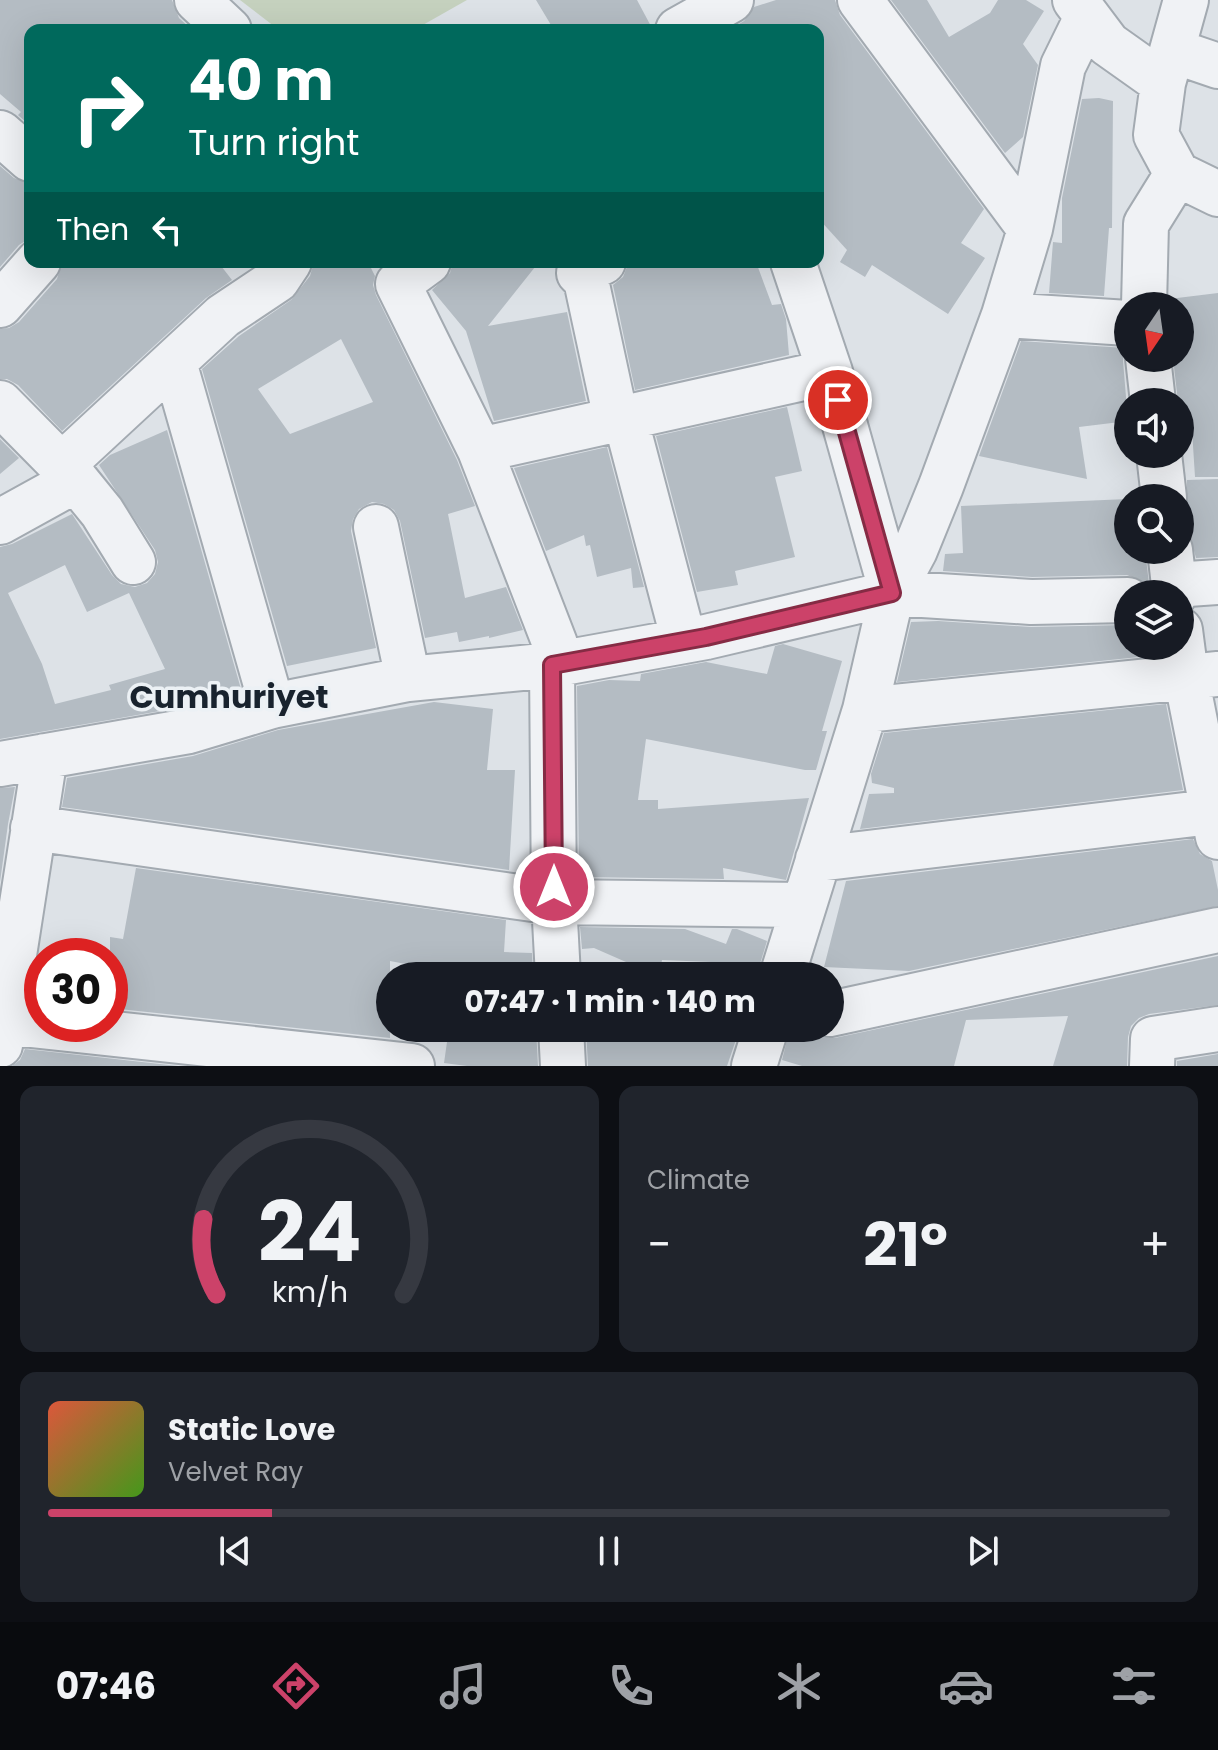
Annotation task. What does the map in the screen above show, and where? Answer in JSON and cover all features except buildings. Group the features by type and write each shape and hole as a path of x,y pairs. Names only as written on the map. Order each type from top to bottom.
{"street":[{"path":"197,0 223,24"},
{"path":"679,22 731,0"},
{"path":"860,0 1030,229"},
{"path":"1186,0 1156,135 1177,174 1218,194"},
{"path":"786,962 865,710 892,593 915,550 941,486 1004,315 1030,229 1063,66 1081,8"},
{"path":"1081,8 1108,44 1169,67 1218,66"},
{"path":"0,133 24,154"},
{"path":"1144,292 1146,224 1177,174"},
{"path":"0,305 33,268"},
{"path":"0,522 69,473 174,362 223,316 277,280 285,268"},
{"path":"582,268 620,418 684,641"},
{"path":"795,268 830,372 892,593"},
{"path":"400,269 480,450 555,644 552,665 557,962"},
{"path":"1004,315 1114,322"},
{"path":"174,362 272,706"},
{"path":"480,450 830,372"},
{"path":"0,403 69,473 102,512 133,562"},
{"path":"376,527 408,679"},
{"path":"1173,576 1218,582"},
{"path":"0,764 189,731 272,706 408,679 552,665 684,641 892,593 1031,602 1114,600"},
{"path":"818,859 1216,820 1202,675 865,710"},
{"path":"45,756 2,1034 412,1066"},
{"path":"33,828 554,902 803,905"},
{"path":"844,1011 1218,930"},
{"path":"1152,1066 1153,1039 1218,1029"},
{"path":"562,1042 563,1066"}],"green space":[{"path":"240,0 467,0 425,24 271,24"}],"district":[{"name":"Cumhuriyet","path":"229,697"}],"route":[{"path":"554,887 552,665 706,637 892,593 838,400"}]}
